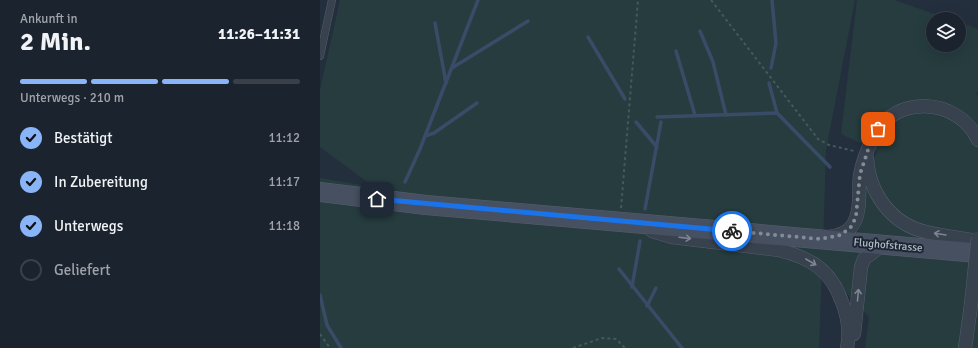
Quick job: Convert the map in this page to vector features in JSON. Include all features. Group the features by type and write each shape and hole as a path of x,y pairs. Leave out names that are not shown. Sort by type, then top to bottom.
{"main road":[{"name":"Flughofstrasse","path":"320,192 426,205 978,253"}],"street":[{"path":"820,239 841,235 852,226 856,216 860,174 873,137 883,122 898,112 921,105 936,106 953,112 966,123 978,140"},
{"path":"867,154 868,170 874,191 882,203 899,220 925,232 978,239 965,348"},
{"path":"620,221 672,237 779,250 804,258 817,265 835,284 845,308 848,323 847,348"},
{"path":"853,348 861,267 864,258 884,244"}],"lane":[{"path":"320,56 330,2"}],"path":[{"path":"620,221 638,0"},
{"path":"711,0 818,139 829,145 867,154"},
{"path":"320,334 330,348"},
{"path":"573,348 602,338 616,339 626,348"}],"green space":[{"path":"340,0 855,0 826,150 823,246 856,249 865,186 877,151 841,134 857,0 894,0 929,12 926,12 926,52 966,52 966,25 978,29 978,91 976,94 978,96 978,348 865,348 869,317 848,295 835,275 822,263 819,348 320,348 320,178 374,187 320,147 320,90"}],"waterway":[{"path":"405,182 420,149 478,0"},
{"path":"771,68 776,43 772,0"},
{"path":"452,68 528,21"},
{"path":"435,23 446,83"},
{"path":"700,31 713,62 726,115"},
{"path":"588,37 625,99"},
{"path":"676,51 695,115"},
{"path":"769,83 777,113 830,167"},
{"path":"425,136 434,133 477,103"},
{"path":"657,117 777,113"},
{"path":"636,122 657,147"},
{"path":"645,209 661,122"},
{"path":"632,287 640,241"},
{"path":"619,269 682,348"},
{"path":"647,306 656,288"},
{"path":"320,295 327,325 341,348"}],"way so far":[{"path":"732,231 820,239 841,235 852,226 856,216 860,174 870,144 878,129"}],"route":[{"path":"377,199 426,205 732,231"}]}
